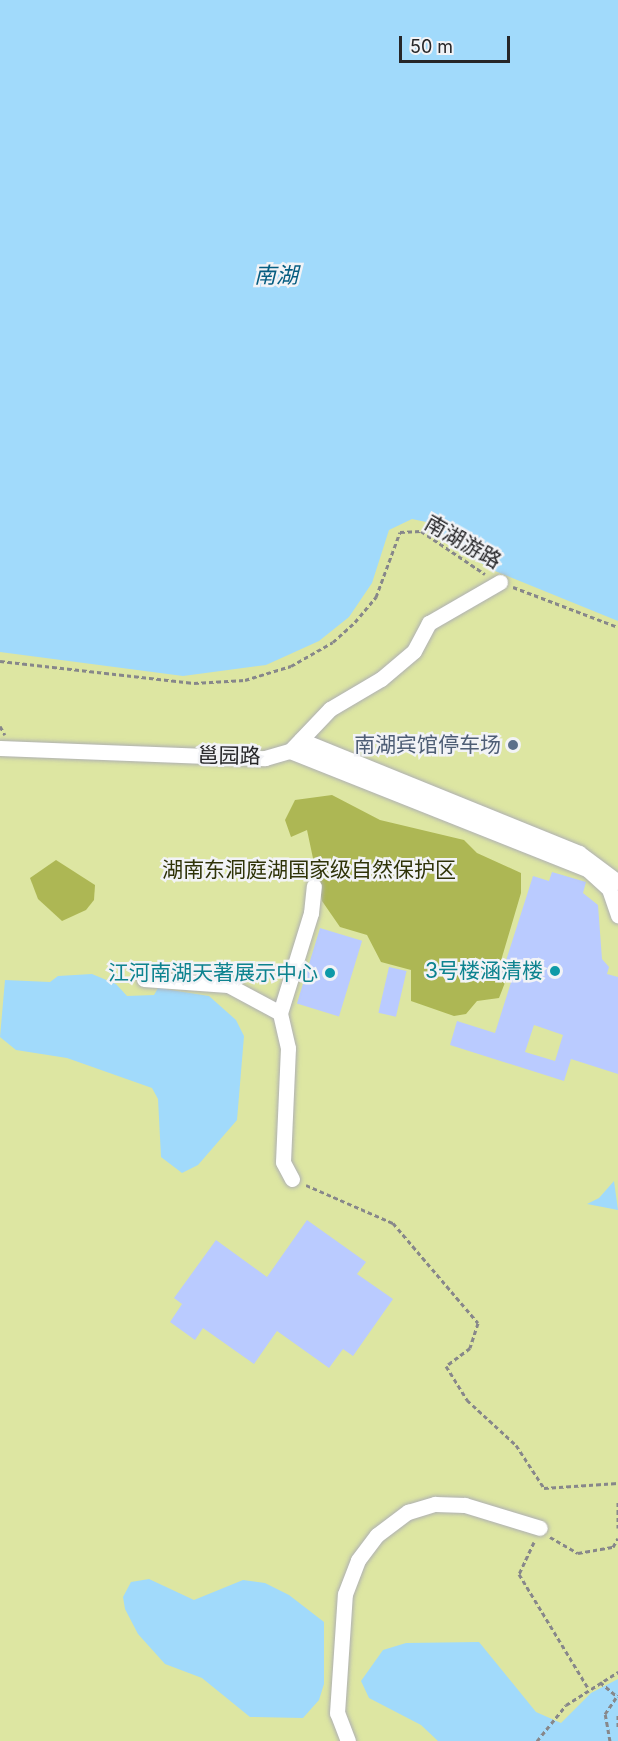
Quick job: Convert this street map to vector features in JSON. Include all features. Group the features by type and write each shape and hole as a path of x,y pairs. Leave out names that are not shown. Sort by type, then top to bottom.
{"street":[{"name":"邕园路","path":"0,748 265,758 296,745 330,709 381,679 414,651 429,623 501,582"},
{"path":"296,745 579,853 618,882"},
{"path":"296,745 587,869 609,889 618,915"},
{"path":"292,1179 283,1162 288,1048 280,1013 311,913 314,886"},
{"path":"144,979 228,985 280,1013"},
{"path":"348,1741 338,1713 345,1594 358,1560 377,1535 408,1512 435,1504 502,1513 540,1528"}],"path":[{"name":"南湖游路","path":"0,661 194,683 245,680 291,666 333,642 355,622 376,597 400,532 409,529 421,531 501,582 618,627"},
{"path":"292,1179 393,1224 478,1323 470,1348 446,1366 467,1400 516,1445 544,1488 618,1483"},
{"path":"618,1502 618,1528"},
{"path":"588,1688 519,1574 540,1528 578,1553 613,1547 618,1538"},
{"path":"537,1741 580,1692 618,1672"},
{"path":"600,1682 618,1696 605,1714 610,1741"},
{"path":"618,1715 618,1728"}],"green space":[{"name":"湖南东洞庭湖国家级自然保护区","path":"0,0 618,0 618,1741 0,1741"},
{"path":"332,795 380,820 464,840 477,853 521,873 521,893 497,974 506,980 499,998 477,1001 466,1014 454,1016 411,1001 411,970 381,962 367,935 340,927 322,901 307,830 291,837 285,820 295,800"},
{"path":"56,860 95,885 94,900 86,910 62,921 38,899 30,878"}],"water":[{"name":"南湖","path":"0,0 618,0 618,621 495,571 462,552 431,523 412,519 389,530 372,583 349,617 319,641 266,665 183,676 0,652"},
{"path":"92,974 116,984 127,996 154,995 158,988 209,996 236,1020 244,1036 237,1120 198,1165 182,1173 161,1157 158,1099 152,1088 67,1058 16,1050 0,1037 5,980 50,982 58,976"},
{"path":"614,1181 618,1210 587,1204 599,1198"},
{"path":"149,1579 194,1600 243,1580 265,1583 289,1595 324,1622 324,1684 319,1700 303,1718 250,1717 202,1678 165,1664 138,1634 125,1609 123,1597 131,1582"},
{"path":"479,1642 536,1712 561,1723 591,1693 618,1679 618,1741 438,1741 421,1725 369,1698 361,1681 383,1650 406,1643"}],"building":[{"name":"3号楼涵清楼","path":"552,872 586,882 583,893 598,905 602,959 609,967 607,974 618,977 618,1074 571,1059 564,1081 450,1045 457,1021 495,1033 513,976 502,973 533,876 549,881","holes":["534,1025 563,1035 555,1061 525,1052"]},
{"name":"江河南湖天著展示中心","path":"320,928 362,941 339,1016 297,1004"},
{"path":"389,967 407,971 396,1017 378,1013"},
{"path":"307,1220 366,1262 357,1274 393,1299 353,1356 343,1349 329,1368 277,1331 254,1364 203,1328 195,1340 170,1322 182,1304 174,1298 216,1240 267,1277"}],"place":[{"name":"南湖宾馆停车场","path":"513,745"},
{"name":"3号楼涵清楼","path":"555,971"},
{"name":"江河南湖天著展示中心","path":"330,973"}]}
